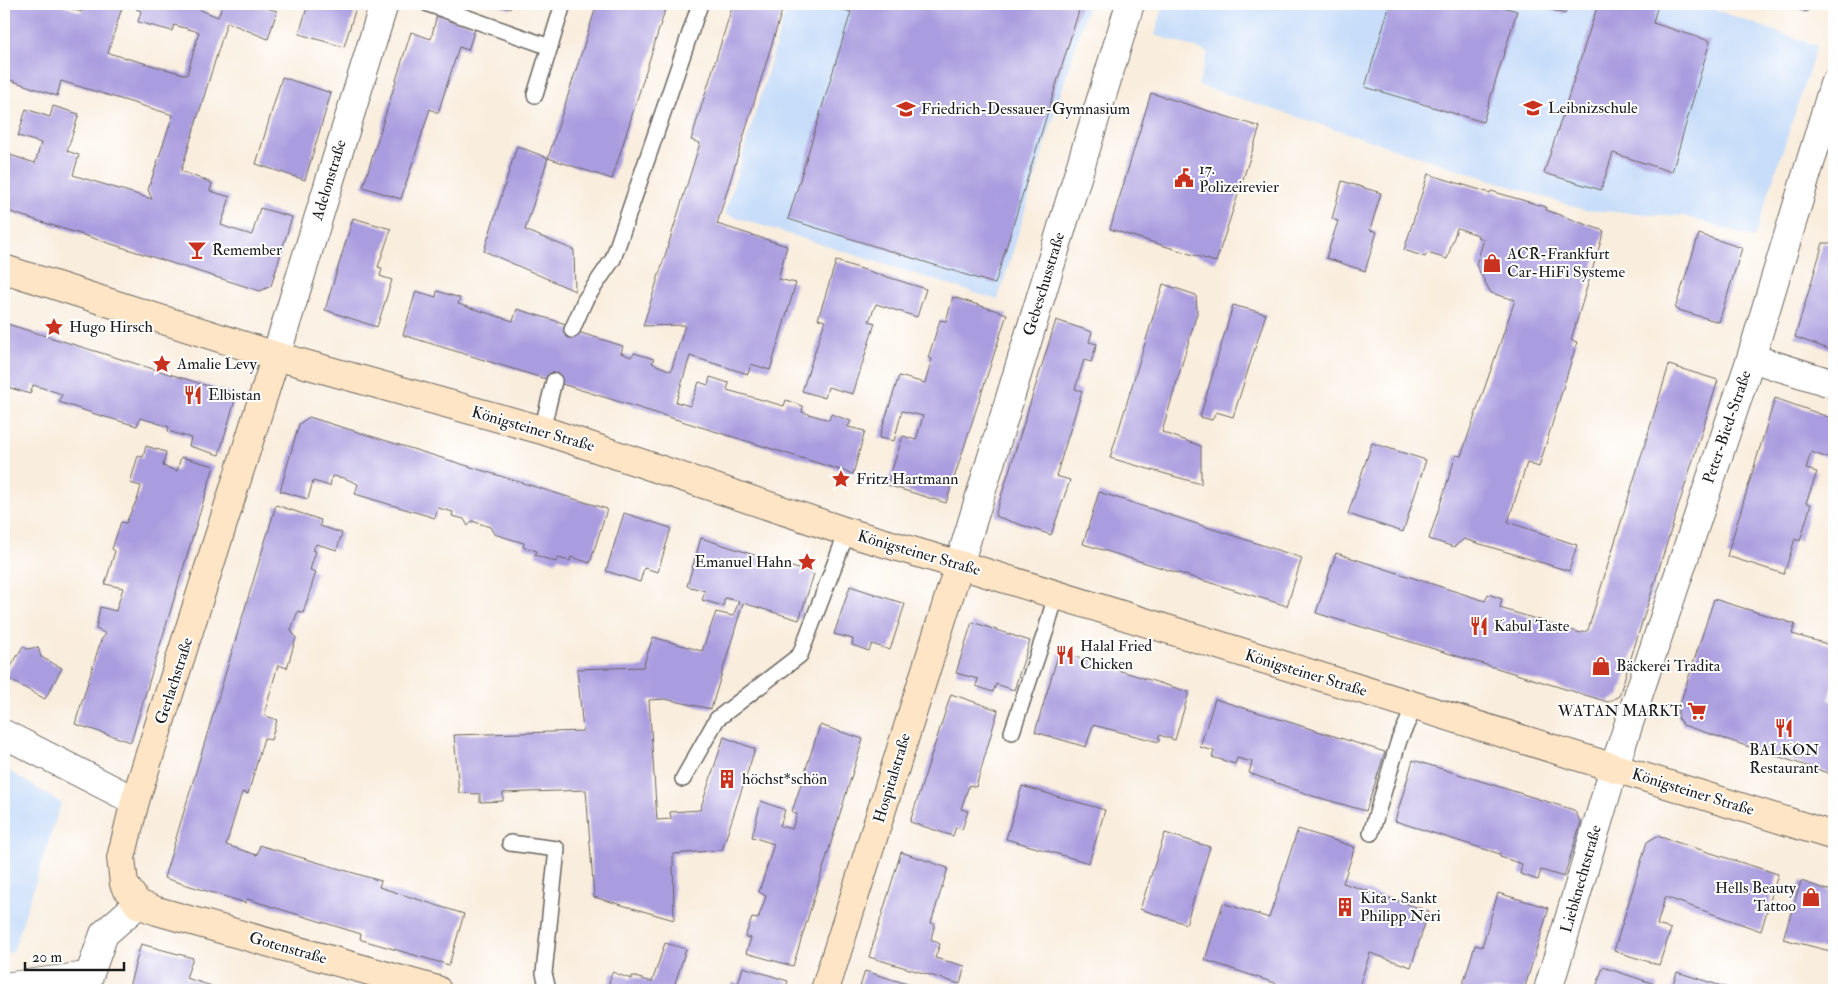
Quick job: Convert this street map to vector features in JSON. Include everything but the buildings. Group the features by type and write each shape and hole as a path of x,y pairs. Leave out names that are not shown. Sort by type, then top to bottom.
{"main road":[{"name":"Königsteiner Straße","path":"4,269 276,356 542,430 847,532 1834,836"},
{"name":"Gerlachstraße","path":"138,904 124,884 121,858 135,801 276,356"},
{"name":"Hospitalstraße","path":"825,990 959,565"},
{"name":"Gotenstraße","path":"138,904 437,990"}],"street":[{"name":"Adelonstraße","path":"276,356 384,4"},
{"name":"Gebeschusstraße","path":"959,565 1130,4"},
{"name":"Peter-Bied-Straße","path":"1614,768 1751,358 1834,84"},
{"path":"1751,358 1834,384"},
{"path":"4,734 135,801"},
{"name":"Liebknechtstraße","path":"1548,990 1614,768"},
{"path":"4,987 85,983 104,934 138,904"}],"lane":[{"path":"428,4 550,47"},
{"path":"535,95 563,4"},
{"path":"572,330 584,300 613,259 700,4"},
{"path":"542,430 554,381"},
{"path":"683,779 717,719 800,655 847,532"},
{"path":"1012,732 1056,595"},
{"path":"1371,833 1399,740 1415,706"},
{"path":"510,843 557,849 544,973 548,990"}],"shaded area":[{"name":"Friedrich-Dessauer-Gymnasium","path":"788,4 1088,4 998,300 725,214"},
{"name":"Leibnizschule","path":"1164,4 1699,4 1817,46 1754,238 1684,216 1584,210 1198,85 1208,52 1155,35"},
{"path":"4,768 61,803 13,952 4,954"}],"place":[{"name":"Leibnizschule","path":"1533,108"},
{"name":"Friedrich-Dessauer-Gymnasium","path":"906,109"},
{"name":"17. Polizeirevier","path":"1184,178"},
{"name":"Remember","path":"197,250"},
{"name":"ACR-Frankfurt Car-HiFi Systeme","path":"1492,263"},
{"name":"Hugo Hirsch","path":"54,327"},
{"name":"Amalie Levy","path":"162,364"},
{"name":"Elbistan","path":"193,395"},
{"name":"Fritz Hartmann","path":"841,479"},
{"name":"Emanuel Hahn","path":"807,562"},
{"name":"Kabul Taste","path":"1479,626"},
{"name":"Halal Fried Chicken","path":"1065,655"},
{"name":"Bäckerei Tradita","path":"1601,666"},
{"name":"WATAN MARKT","path":"1697,711"},
{"name":"BALKON Restaurant","path":"1784,728"},
{"name":"höchst*schön","path":"727,779"},
{"name":"Hells Beauty Tattoo","path":"1811,897"},
{"name":"Kita - Sankt Philipp Neri","path":"1345,907"}]}
